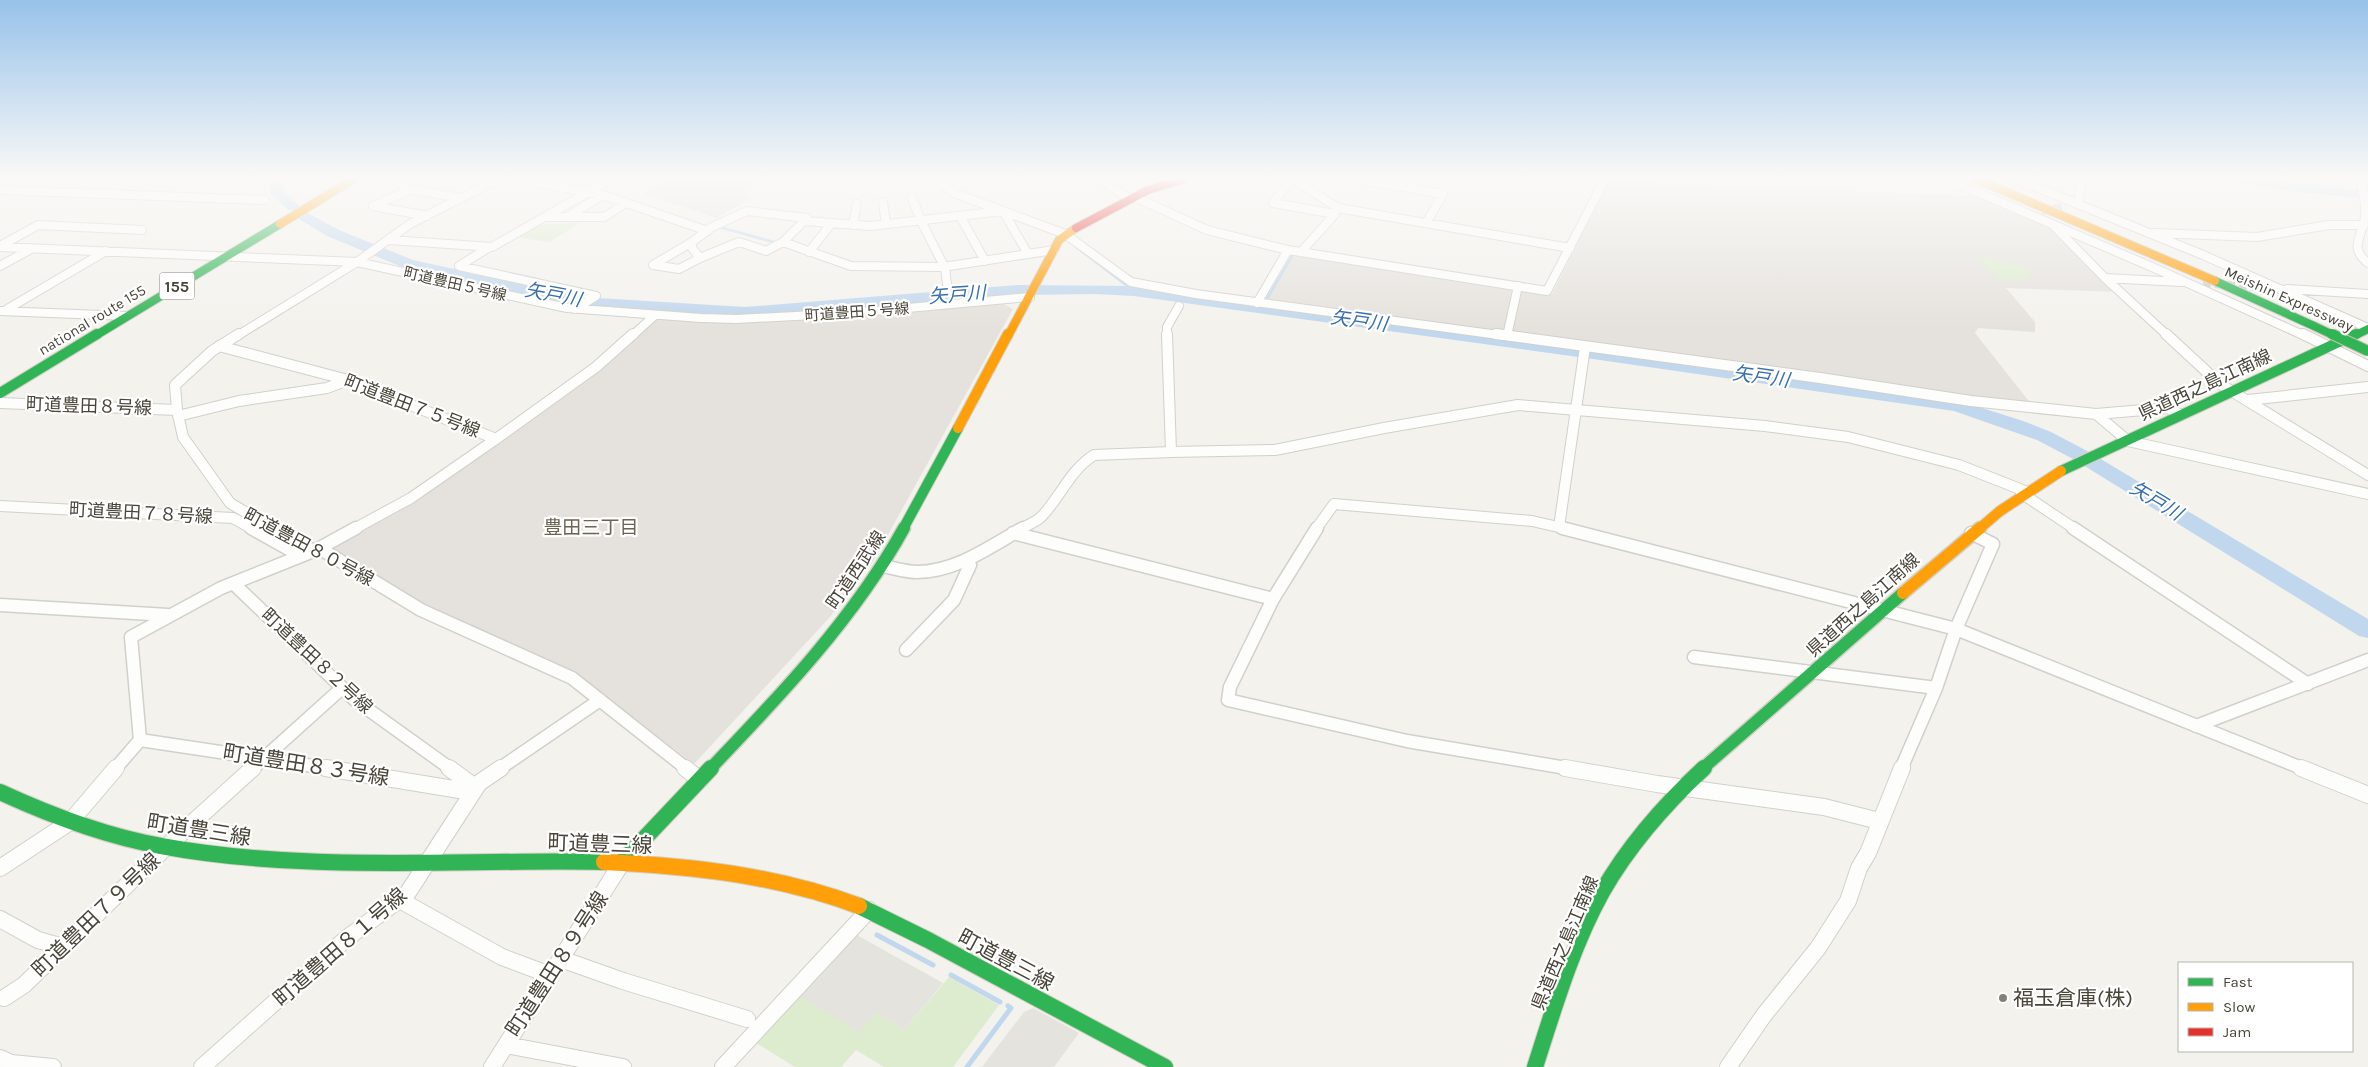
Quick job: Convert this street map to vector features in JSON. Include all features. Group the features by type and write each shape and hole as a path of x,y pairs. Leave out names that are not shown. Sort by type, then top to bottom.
{"main road":[{"name":"national route 155","path":"0,393 272,229"},
{"path":"1065,234 1075,229"},
{"name":"Meishin Expressway","path":"2094,229 2368,351"},
{"name":"Meishin Expressway","path":"2110,229 2368,342"},
{"name":"町道西武線","path":"623,861 804,668 844,620 884,566 1033,292 1053,251 1065,234"},
{"name":"県道西之島江南線","path":"1535,1067 1562,986 1587,926 1614,872 1639,836 1682,788 1884,609 1971,532 2023,492 2069,467 2368,329"},
{"name":"町道豊三線","path":"0,792 70,822 167,846 233,856 290,860 623,861 678,866 782,880 869,910 900,924 1164,1067"}],"street":[{"path":"0,246 33,229"},
{"path":"111,229 142,230"},
{"name":"町道豊田８０号線","path":"404,229 360,260 219,346 205,356 175,385 178,413 186,443 230,503 239,509 308,549 324,551 421,610 564,674 600,700 700,780"},
{"path":"523,229 459,266 596,296 575,310"},
{"path":"700,229 706,231"},
{"path":"709,229 691,243 653,265 679,269 739,242 766,251 783,242 797,229"},
{"path":"809,252 827,229"},
{"path":"925,229 944,268 948,292"},
{"path":"967,229 985,260"},
{"path":"1013,229 1028,254"},
{"path":"1051,229 1065,234 1131,282 1257,304 1507,336 1584,351 1820,378 1971,401 2096,414 2168,408 2181,415"},
{"path":"1204,229 1288,250 1547,291 1580,229"},
{"path":"1301,252 1322,229"},
{"path":"1455,229 1570,248"},
{"path":"2057,229 2105,278 2220,384 2368,475"},
{"path":"2063,229 2187,282 2368,366"},
{"path":"2138,229 2280,288 2368,329"},
{"path":"2148,233 2257,237 2294,229"},
{"path":"2363,229 2357,250 2363,260 2368,263"},
{"path":"388,242 488,248"},
{"path":"783,242 851,266 944,268 985,260 1053,251"},
{"path":"691,243 698,259"},
{"name":"町道豊田５号線","path":"0,246 225,257 360,260 420,277 575,310 729,319 795,317 1033,292"},
{"path":"0,266 33,248"},
{"path":"1257,304 1288,250"},
{"path":"1,312 106,251"},
{"path":"2105,278 2203,283"},
{"path":"1507,336 1518,286"},
{"path":"2255,287 2368,294"},
{"path":"1171,452 1166,327 1179,306"},
{"path":"1,312 124,318"},
{"path":"496,439 596,367 655,315"},
{"name":"町道豊田７５号線","path":"219,346 348,380 496,439"},
{"path":"1559,527 1584,351"},
{"name":"町道豊田８号線","path":"0,403 178,413 239,401 327,388 348,380"},
{"path":"2248,400 2368,387"},
{"path":"884,566 916,572 930,571 965,561 1040,518 1071,477 1086,460 1094,455 1275,450 1503,406 1518,405 1577,409 1765,426 1848,437 1959,465 2023,492 2308,684"},
{"path":"2096,414 2128,441 2368,494"},
{"name":"町道豊田７５号線","path":"140,740 131,637 168,616 234,584 316,550 411,498 496,439"},
{"path":"0,499 229,512 239,509"},
{"path":"1879,821 1824,806 1682,788 1407,741 1228,700 1230,687 1273,599 1308,540 1334,504 1532,521 1884,609 1956,629 2368,795"},
{"name":"町道豊田７８号線","path":"0,506 233,518 301,556"},
{"path":"1728,1067 1764,1015 1818,948 1848,902 1859,868 1868,853 1879,821 1936,688 1956,629 1993,544 1971,532"},
{"path":"1013,533 1273,599"},
{"path":"906,650 954,600 970,565 965,561"},
{"name":"町道豊田８２号線","path":"234,584 354,700 474,790"},
{"path":"0,605 168,616"},
{"path":"1694,657 1816,671 1936,688"},
{"path":"2196,726 2368,660"},
{"name":"町道豊田７９号線","path":"1,1001 24,985 167,846 342,688"},
{"name":"町道豊田８１号線","path":"202,1067 347,938 406,894 430,861 474,790 600,700"},
{"path":"0,868 70,822 140,740"},
{"name":"町道豊田８３号線","path":"140,740 474,790"},
{"name":"町道豊田８９号線","path":"492,1067 623,861"},
{"path":"398,899 502,957 550,975"},
{"path":"723,1067 869,910"},
{"path":"0,919 38,940 63,947"},
{"path":"561,959 623,981 747,1019"},
{"path":"506,1045 623,1067"},
{"path":"0,1058 11,1063 54,1067"}],"shaded area":[{"path":"1585,229 2054,229 2122,292 2006,288 2035,322 2035,332 1978,328 1975,333 2032,405 1511,334 1521,290 1552,294"},
{"path":"1303,255 1513,289 1504,333 1264,302 1290,257"},
{"path":"1002,303 1013,309 874,560 830,617 694,764 580,676 428,607 328,548 411,502 654,320 661,318 723,323"},
{"path":"855,934 943,983 904,1030 876,1013 859,1032 797,995"},
{"path":"1033,1008 1079,1033 1054,1067 982,1067 1024,1012"}],"green space":[{"path":"526,229 571,229 549,242 513,237"},
{"path":"1976,255 2023,266 2032,275 2023,280 1997,279"},
{"path":"949,977 999,1005 953,1067 884,1067 856,1050 841,1067 795,1067 753,1041 797,995 876,1013 904,1030"}],"waterway":[{"name":"矢戸川","path":"326,229 408,264 581,302 745,312 1017,290 1095,289 1134,291 1600,354 1957,406 2044,436 2082,456 2368,630"},
{"path":"726,229 777,243"},
{"path":"1076,247 1134,291"},
{"path":"1261,309 1294,253 1296,253"},
{"path":"877,935 933,965"},
{"path":"951,975 1000,1002"},
{"path":"967,1067 1011,1008 1008,1006"}],"tunnel":[{"path":"2203,283 2255,287"}],"traffic: fast":[{"path":"0,393 272,229"},
{"path":"2215,281 2314,326"},
{"path":"2314,326 2368,351"},
{"path":"2061,471 2368,329"},
{"path":"623,861 759,718 854,606 883,566 958,428"},
{"path":"1535,1067 1569,966 1590,917 1615,871 1633,845 1652,821 1695,776 1903,593"},
{"path":"0,792 73,823 99,831 160,846 223,856 350,862 604,862"},
{"path":"859,906 928,940 1165,1067"}],"traffic: slow":[{"path":"958,428 1059,240 1075,229"},
{"path":"2093,229 2215,281"},
{"path":"1903,593 2000,511 2061,471"},
{"path":"604,862 669,865 734,872 798,885 829,894 859,906"}],"place":[{"name":"福玉倉庫(株)","path":"2003,998"}],"district":[{"name":"豊田三丁目","path":"591,528"}]}
